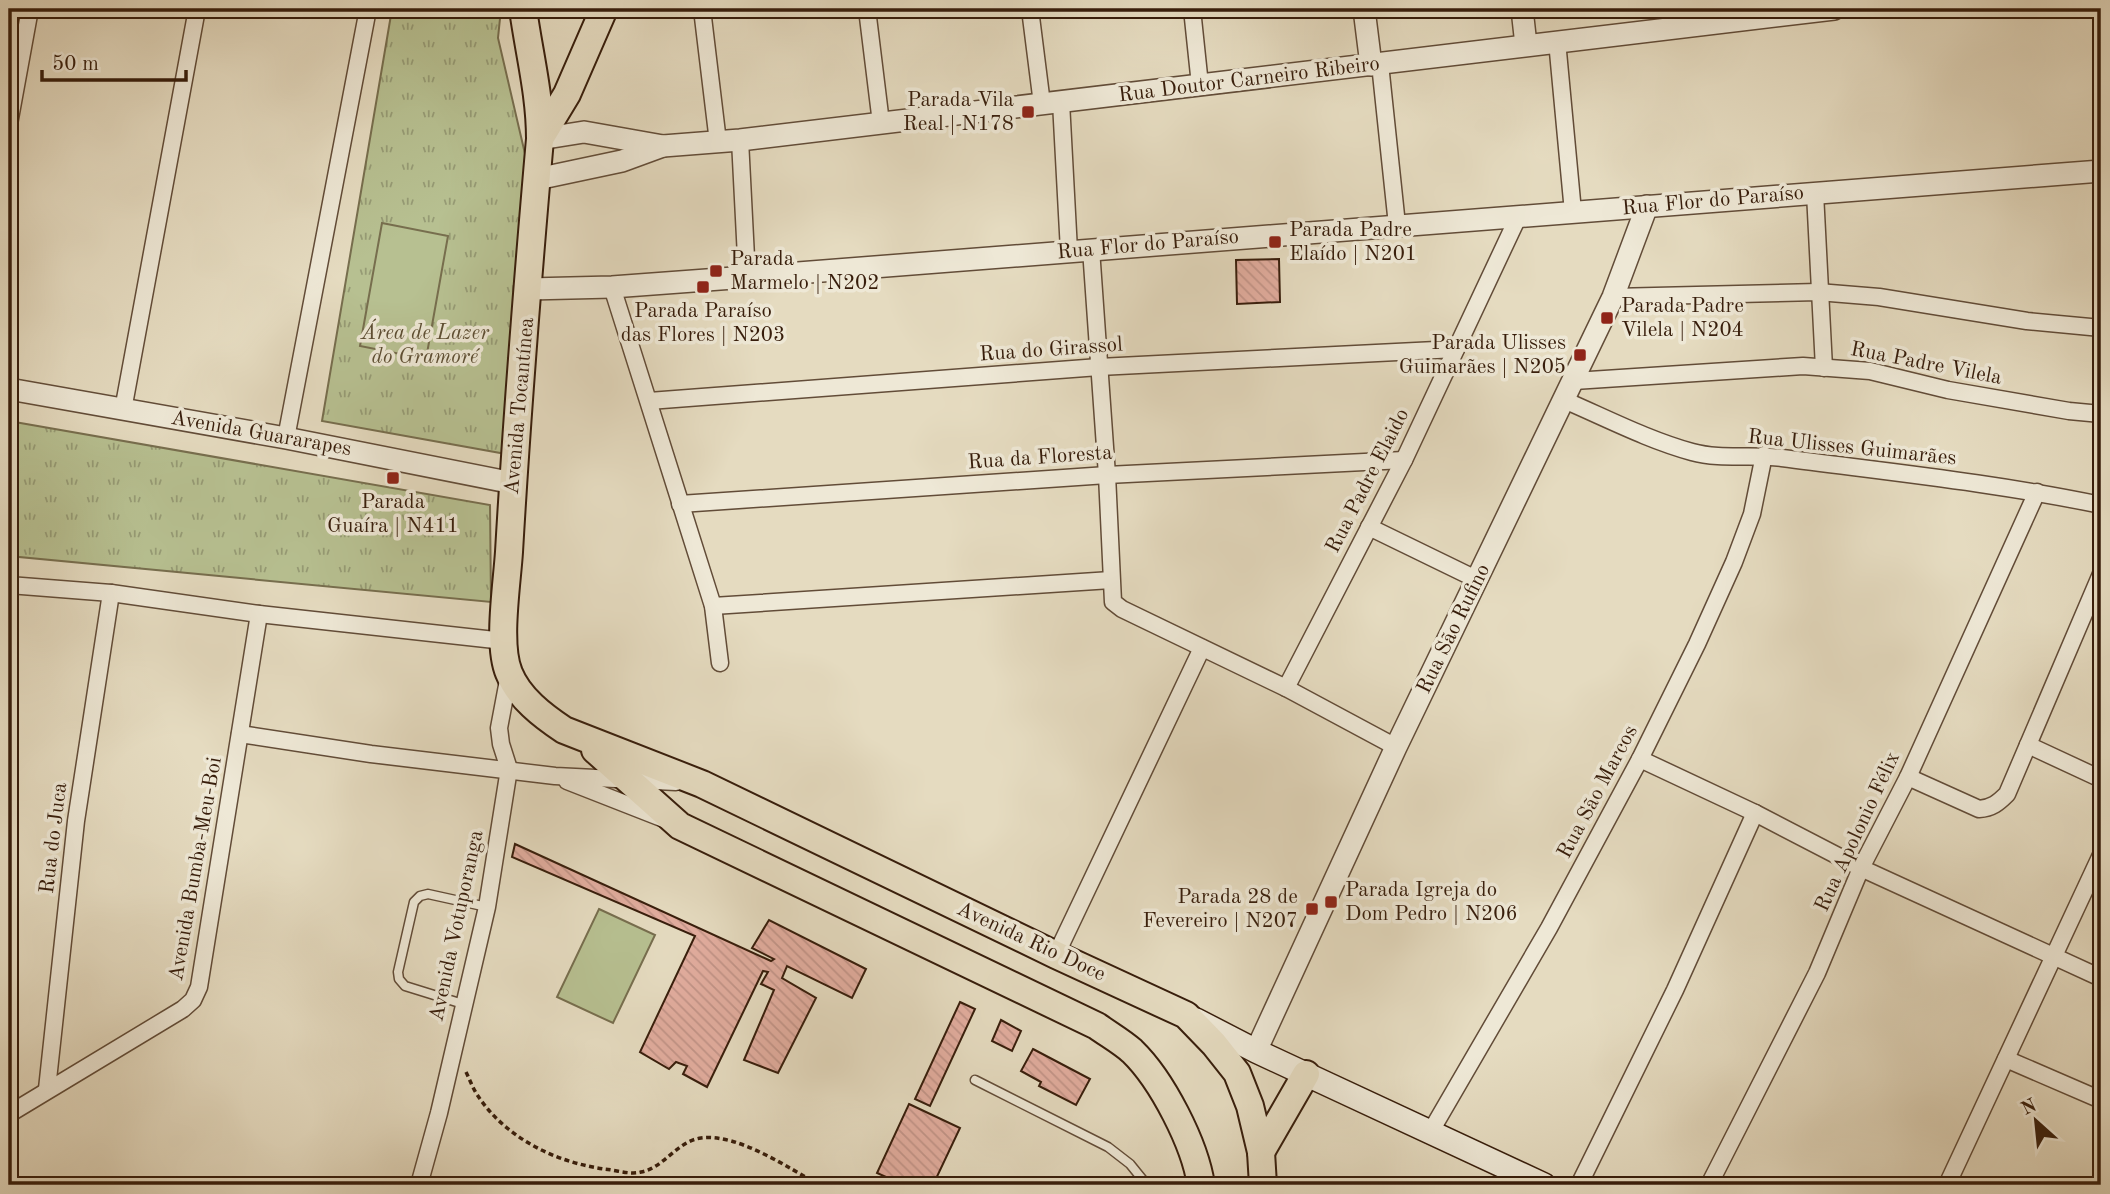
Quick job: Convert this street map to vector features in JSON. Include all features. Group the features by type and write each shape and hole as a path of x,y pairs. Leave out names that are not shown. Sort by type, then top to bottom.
{"main road":[{"name":"Avenida Tocantínea","path":"509,673 504,642 513,483 540,139 540,112 534,65 523,9"},
{"name":"Avenida Tocantínea","path":"540,139 566,94 604,9"},
{"name":"Avenida Rio Doce","path":"509,673 526,698 544,717 564,730 702,784 1186,1015 1237,1073 1250,1106 1261,1152 1263,1185"},
{"name":"Avenida Rio Doce","path":"580,737 680,826 1097,1026 1132,1051 1161,1088 1185,1134 1201,1185"},
{"path":"1186,1015 1256,1051 1544,1185"},
{"path":"1261,1152 1306,1074"}],"street":[{"path":"9,124 30,9"},
{"path":"123,410 197,9"},
{"path":"286,438 368,9"},
{"path":"702,9 718,142"},
{"path":"867,9 881,123"},
{"path":"1030,9 1051,103 1069,251"},
{"path":"1192,9 1200,85"},
{"path":"1363,9 1375,64 1397,225"},
{"path":"1522,9 1526,45"},
{"name":"Rua Doutor Carneiro Ribeiro","path":"540,139 591,132 663,146 740,140 1526,45 1688,18 1834,9"},
{"path":"1557,41 1573,212"},
{"path":"740,140 747,277"},
{"name":"Rua Doutor Carneiro Ribeiro","path":"537,179 622,161 663,146"},
{"name":"Rua Flor do Paraíso","path":"529,289 612,287 747,277 2101,171"},
{"path":"1815,193 1824,368"},
{"name":"Rua São Rufino","path":"1256,1051 1396,747 1613,297 1647,206"},
{"name":"Rua Padre Elaido","path":"1286,688 1404,460 1519,215"},
{"path":"1091,249 1113,602 1122,610 1286,688 1396,747"},
{"path":"612,287 713,606 720,663"},
{"path":"1613,297 1821,292 1879,297 2026,321 2101,328"},
{"name":"Rua do Girassol","path":"649,401 1099,367 1456,349"},
{"name":"Rua Padre Vilela","path":"1574,380 1802,366 1870,371 1948,390 2101,414"},
{"name":"Avenida Guararapes","path":"9,389 286,438 513,483"},
{"name":"Rua Ulisses Guimarães","path":"1564,400 1663,442 1717,457 1764,455 2037,492 2101,505"},
{"name":"Rua São Marcos","path":"1431,1131 1549,928 1640,759 1697,644 1734,562 1752,514 1764,455"},
{"name":"Rua da Floresta","path":"680,503 1107,475 1404,460"},
{"name":"Rua Apolonio Félix","path":"1709,1185 1816,973 1861,868 1908,776 2037,492"},
{"path":"1369,527 1478,579"},
{"path":"1908,776 1979,809 1990,808 2007,794 2101,574"},
{"path":"9,584 111,593 259,614 504,642"},
{"path":"713,606 1111,589"},
{"name":"Rua do Juca","path":"47,1089 76,821 111,593"},
{"name":"Avenida Bumba-Meu-Boi","path":"9,1114 183,1009 193,1000 199,987 259,614"},
{"path":"1056,955 1202,648"},
{"name":"Avenida Votuporanga","path":"419,1185 439,1113 487,906 509,769 499,728 509,673"},
{"name":"Avenida Rio Doce","path":"240,734 372,754 555,776 702,784"},
{"path":"2028,745 2101,779"},
{"path":"1640,759 1755,813 1861,868 2101,978"},
{"name":"Avenida Rio Doce","path":"555,776 680,826"},
{"path":"1579,1185 1675,990 1755,813"},
{"path":"1947,1185 2101,855"},
{"path":"2006,1059 2101,1100"}],"lane":[{"path":"463,1004 405,986 398,979 414,902 420,896 428,894 487,906"},
{"path":"975,1080 1108,1147 1130,1164 1147,1185"}],"path":[{"path":"453,1045 478,1096 517,1137 542,1151 583,1166 640,1173 653,1169 692,1141 712,1138 741,1145 820,1185"}],"green space":[{"name":"Área de Lazer do Gramoré","path":"392,9 501,9 498,38 526,158 506,454 322,421"},
{"path":"382,223 448,236 426,359 360,346"},
{"path":"9,421 490,505 491,602 9,556"},
{"path":"599,909 655,935 613,1023 557,997"}],"building":[{"path":"1279,259 1280,302 1237,304 1236,260"},
{"path":"515,844 771,961 774,959 752,948 769,920 866,969 852,998 787,966 782,978 816,998 778,1073 744,1060 774,990 761,984 768,972 763,971 707,1087 683,1074 687,1066 676,1062 669,1069 640,1052 695,936 512,857"},
{"path":"960,1002 975,1009 930,1106 915,1099"},
{"path":"1001,1020 1021,1031 1012,1051 992,1041"},
{"path":"1033,1049 1090,1079 1076,1105 1039,1086 1041,1082 1021,1071"},
{"path":"909,1104 960,1128 933,1185 904,1185 877,1173"}],"place":[{"name":"Parada Vila Real | N178","path":"1028,112"},
{"name":"Parada Padre Elaído | N201","path":"1275,242"},
{"name":"Parada Marmelo | N202","path":"716,271"},
{"name":"Parada Paraíso das Flores | N203","path":"703,287"},
{"name":"Parada Padre Vilela | N204","path":"1607,318"},
{"name":"Parada Ulisses Guimarães | N205","path":"1580,355"},
{"name":"Parada Guaíra | N411","path":"393,478"},
{"name":"Parada Igreja do Dom Pedro | N206","path":"1331,902"},
{"name":"Parada 28 de Fevereiro | N207","path":"1312,909"}]}
